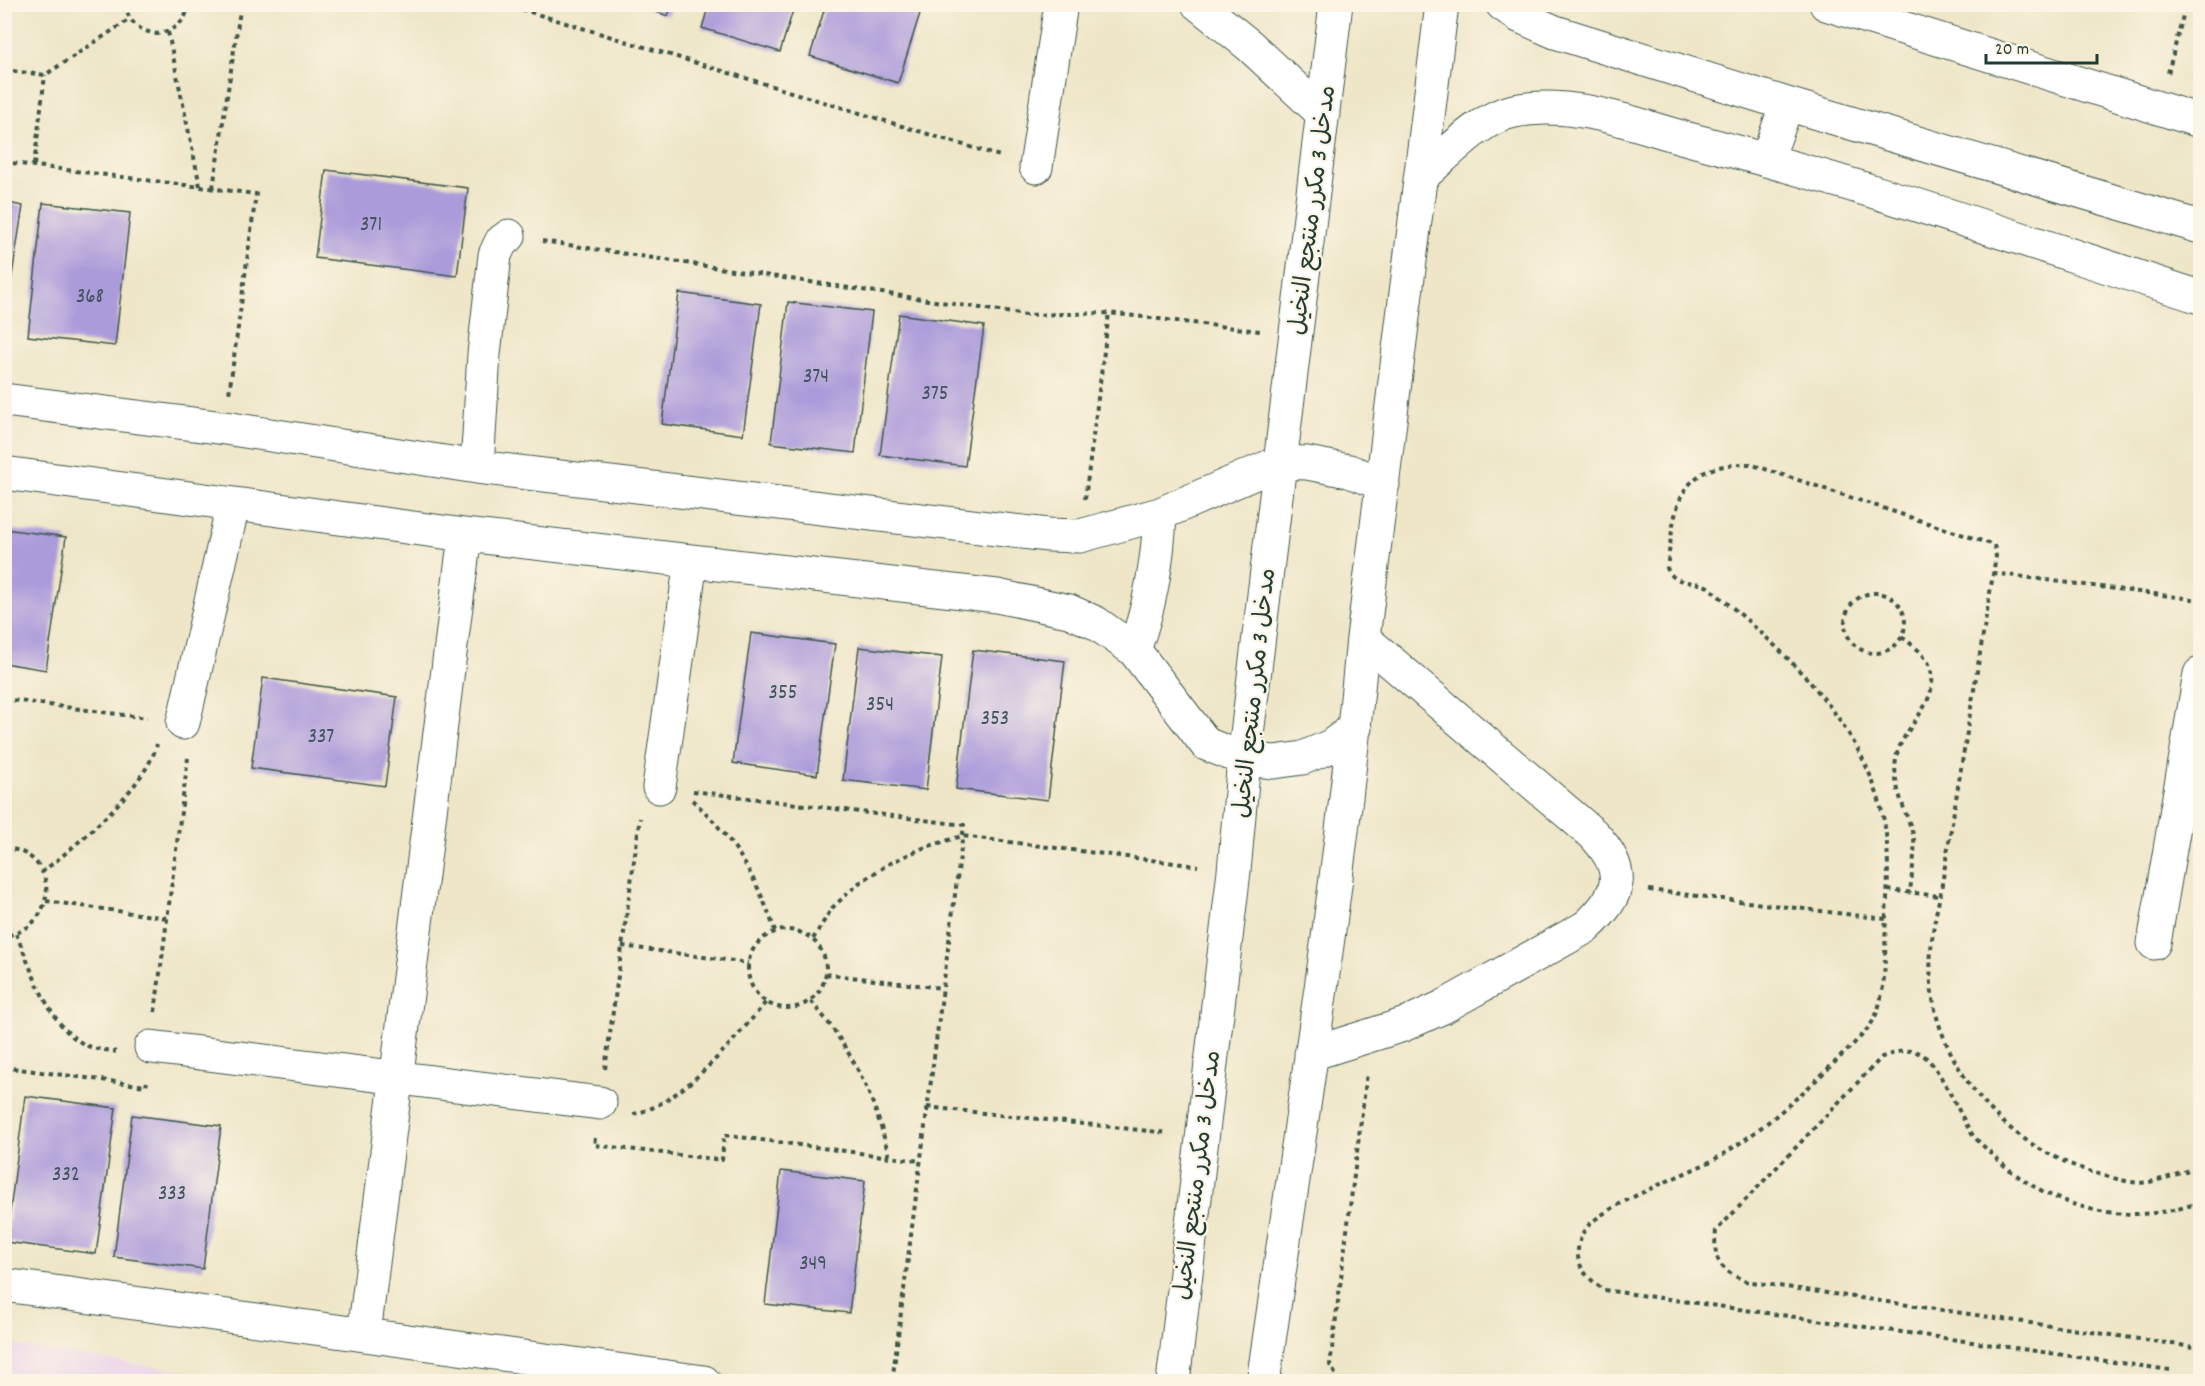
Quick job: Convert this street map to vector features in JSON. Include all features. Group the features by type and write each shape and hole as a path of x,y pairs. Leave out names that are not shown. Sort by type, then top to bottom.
{"street":[{"path":"1036,167 1061,4"},
{"path":"1198,4 1250,45 1323,114"},
{"name":"مدخل 3 مكرر منتجع النخيل","path":"1173,1382 1234,871 1244,759 1336,4"},
{"path":"1263,1382 1311,1054 1355,728 1363,638 1442,4"},
{"path":"1502,4 1519,16 1555,32 2200,227"},
{"path":"1826,4 2200,121"},
{"path":"1767,159 1787,104"},
{"path":"1422,176 1482,126 1511,112 1545,107 1578,110 1767,159 2200,297"},
{"path":"477,467 484,354 495,255 501,242 509,236"},
{"path":"4,400 225,428 477,467 1024,532 1080,536 1160,513 1280,462 1306,463 1349,471 1383,484"},
{"path":"4,473 465,535 997,596 1069,611 1096,623 1134,650 1206,744 1244,759 1274,762 1303,758 1331,746 1355,728"},
{"path":"173,722 232,505"},
{"path":"1134,650 1155,582 1160,513"},
{"path":"364,1334 465,535"},
{"path":"669,788 691,561"},
{"path":"1311,1054 1372,1036 1443,1006 1586,927 1604,910 1616,886 1616,868 1610,852 1593,834 1363,638"},
{"path":"2154,943 2200,674"},
{"path":"150,1052 395,1078 598,1111"},
{"path":"4,1285 704,1382"}],"path":[{"path":"125,4 130,19 147,32 158,34 168,32 178,26 185,18 189,4"},
{"path":"213,188 241,4"},
{"path":"504,4 1036,167"},
{"path":"524,11 526,4"},
{"path":"2159,109 2186,4"},
{"path":"4,70 45,75 130,19"},
{"path":"168,32 201,186"},
{"path":"34,165 45,75"},
{"path":"4,162 256,194 225,428"},
{"path":"509,236 1026,315 1109,313 1297,336"},
{"path":"1080,536 1109,313"},
{"path":"2170,1370 1604,1290 1584,1276 1577,1253 1583,1230 1632,1197 1715,1159 1789,1107 1872,1023 1881,999 1888,890 1886,833 1871,777 1845,726 1808,681 1741,615 1708,588 1670,577 1667,568 1674,512 1685,490 1702,473 1725,464 1750,464 1988,541 1994,545 1996,556 1940,897 1930,938 1931,984 1938,1018 1960,1072 1988,1109 2022,1140 2063,1163 2107,1176 2147,1183 2200,1165"},
{"path":"1993,573 2200,600"},
{"path":"1869,593 1891,598 1904,616 1905,626 1902,637 1885,652 1863,651 1847,636 1845,614 1858,597 1869,593"},
{"path":"1902,637 1918,649 1930,666 1931,686 1926,704 1904,738 1896,757 1899,797 1914,836 1910,893"},
{"path":"4,699 193,724 146,1086 4,1067"},
{"path":"42,872 75,847 131,787 173,722"},
{"path":"892,1382 964,825 644,785 594,1145 722,1160 724,1135 920,1161"},
{"path":"669,788 706,812 735,848 764,898 776,932"},
{"path":"813,939 832,908 859,883 890,863 923,848 962,836 1234,871"},
{"path":"4,848 22,852 34,860 47,886 46,901 41,915 30,927 16,934 4,936"},
{"path":"1616,886 1886,919"},
{"path":"1888,890 1940,897"},
{"path":"46,901 168,918"},
{"path":"789,930 802,932 813,939 821,949 826,974 821,989 811,1000 796,1007 780,1008 766,1002 752,985 748,963 753,950 763,938 776,932 789,930"},
{"path":"16,934 50,1007 66,1032 92,1048 150,1052"},
{"path":"622,946 748,963"},
{"path":"826,974 942,988"},
{"path":"811,1000 834,1027 853,1058 873,1100 889,1157"},
{"path":"598,1111 639,1113 676,1094 740,1034 766,1002"},
{"path":"1340,1382 1330,1365 1372,1036"},
{"path":"2200,1202 2173,1212 2117,1215 2063,1202 2014,1175 1974,1137 1936,1068 1921,1054 1901,1050 1882,1057 1716,1231 1714,1253 1725,1272 1745,1281 2200,1348"},
{"path":"927,1107 1202,1136"}],"shaded area":[{"path":"5,1344 246,1381 5,1381"}],"building":[{"path":"635,4 672,4 668,16"},
{"path":"709,4 795,4 780,52 702,28"},
{"path":"826,4 923,4 898,83 810,56"},
{"path":"326,170 468,188 457,276 315,258"},
{"path":"4,202 23,206 6,313 4,313"},
{"path":"43,203 130,213 115,346 28,336"},
{"path":"679,293 761,304 743,435 662,424"},
{"path":"788,302 872,312 855,453 771,443"},
{"path":"899,314 984,326 965,466 880,455"},
{"path":"4,529 66,537 46,670 4,663"},
{"path":"751,633 835,644 817,775 733,763"},
{"path":"859,647 942,657 926,790 843,780"},
{"path":"973,650 1065,661 1048,800 956,789"},
{"path":"263,678 397,697 385,786 251,768"},
{"path":"25,1096 116,1108 96,1254 6,1242"},
{"path":"132,1115 221,1126 203,1269 114,1257"},
{"path":"781,1171 865,1181 849,1313 765,1304"}]}
